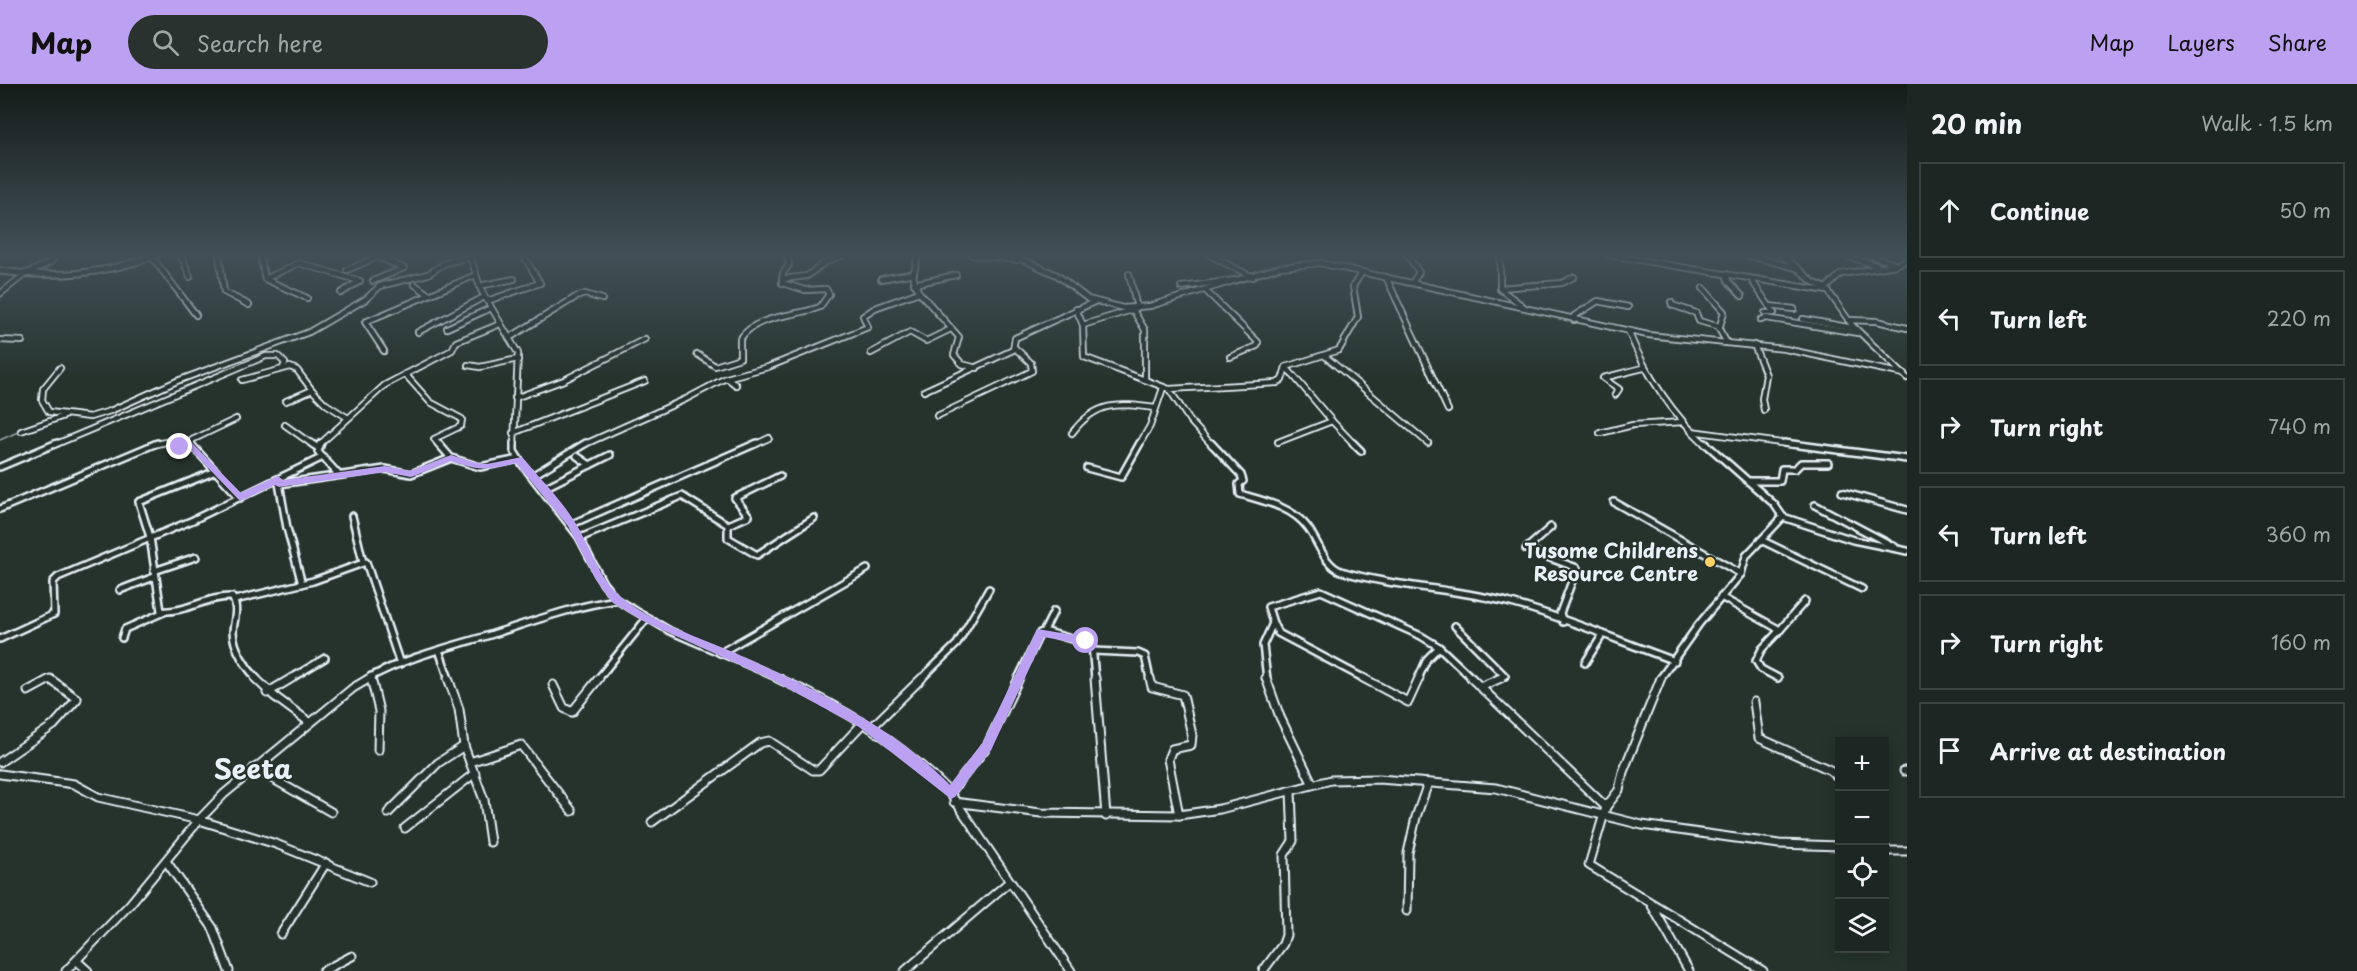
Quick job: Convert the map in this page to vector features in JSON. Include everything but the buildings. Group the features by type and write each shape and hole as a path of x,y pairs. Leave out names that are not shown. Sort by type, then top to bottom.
{"street":[{"path":"180,296 196,315"},
{"path":"232,296 249,306"},
{"path":"60,368 45,383 41,399 49,412 90,417 127,405 177,381 309,332 369,296"},
{"path":"384,351 365,322 423,296"},
{"path":"418,332 494,296"},
{"path":"509,338 578,296"},
{"path":"593,296 602,299"},
{"path":"697,354 715,366 740,358 739,343 742,335 772,319 820,308 827,296"},
{"path":"532,476 569,451 682,401 726,378 768,367 868,327 863,316 875,308 905,296"},
{"path":"924,296 959,337 954,353 968,372"},
{"path":"1082,296 1095,302 1135,309"},
{"path":"1133,296 1135,309 1145,330 1143,350 1145,380"},
{"path":"1083,325 1181,296"},
{"path":"1209,296 1221,304 1224,310 1258,342 1257,346 1230,357"},
{"path":"1076,309 1083,325 1084,357 1166,389 1271,384 1282,380 1286,367 1339,350 1355,323 1359,309 1356,296"},
{"path":"1395,296 1448,410"},
{"path":"1473,296 1628,331 1815,354 1905,376"},
{"path":"1508,296 1530,310"},
{"path":"1710,296 1724,312 1719,331 1727,343"},
{"path":"1762,296 1774,313 1765,313"},
{"path":"1831,296 1854,328 1905,376"},
{"path":"485,299 516,349 518,359 514,451 572,524 600,577 617,600 647,618 720,653 773,675 863,723 932,774 951,793 954,802 1071,971"},
{"path":"1574,320 1574,315 1598,301 1628,307"},
{"path":"924,391 1010,352 1015,338 1095,302"},
{"path":"1671,302 1672,305 1696,313 1703,324 1720,327"},
{"path":"1770,306 1794,309"},
{"path":"447,328 491,309"},
{"path":"1761,320 1762,317 1860,334"},
{"path":"1803,319 1854,328"},
{"path":"1848,320 1877,321 1907,328"},
{"path":"318,448 381,388 452,350 456,342 500,324"},
{"path":"871,353 910,332 926,341 951,329"},
{"path":"1628,331 1643,368 1684,423 1774,504 1783,517 1825,532 1905,551"},
{"path":"515,398 564,380 645,339"},
{"path":"0,340 22,340"},
{"path":"1754,345 1766,375 1762,399 1764,410"},
{"path":"937,416 1032,371 1031,363 1014,346"},
{"path":"0,466 266,356 278,356 285,363 283,368"},
{"path":"1325,356 1428,443"},
{"path":"468,365 480,368 518,359"},
{"path":"962,364 978,368"},
{"path":"1286,367 1295,375 1305,392 1361,451"},
{"path":"242,380 283,368 297,370 326,404 348,418"},
{"path":"1615,394 1619,389 1603,378 1643,368"},
{"path":"405,374 430,402 462,419 460,426 434,440 451,458 475,466 487,467 519,459"},
{"path":"726,378 736,385"},
{"path":"513,433 645,381"},
{"path":"1087,468 1121,477 1150,426 1155,408 1166,389"},
{"path":"1166,389 1190,421 1241,475 1243,481 1238,490 1240,494 1272,503 1296,516 1308,527 1329,562 1338,570 1400,583 1461,591 1513,603 1675,660"},
{"path":"286,401 312,390"},
{"path":"1072,433 1082,418 1102,406 1124,405 1155,408"},
{"path":"21,431 69,414"},
{"path":"0,509 157,443 170,441 180,447 190,444 236,419"},
{"path":"1278,442 1332,421"},
{"path":"1600,433 1633,425 1684,423"},
{"path":"285,425 318,448 323,458 338,474"},
{"path":"1691,431 1907,459"},
{"path":"572,524 768,438"},
{"path":"190,444 240,498"},
{"path":"543,489 610,455"},
{"path":"577,456 590,465"},
{"path":"1,640 54,614 55,579 279,482 323,458"},
{"path":"279,482 385,469 411,474 451,458"},
{"path":"1748,482 1780,481 1782,470 1795,470 1802,463 1828,463"},
{"path":"164,612 161,611 154,574 150,537 139,502 216,471"},
{"path":"728,525 749,516 735,498 780,476"},
{"path":"279,482 287,528 302,584"},
{"path":"1842,492 1907,510"},
{"path":"580,538 682,496 728,525"},
{"path":"1614,502 1741,574"},
{"path":"1815,505 1905,551"},
{"path":"352,516 363,562"},
{"path":"1763,971 1589,865 1599,826 1605,817 1606,807 1619,790 1623,772 1657,684 1721,597 1741,574 1746,556 1783,517"},
{"path":"728,525 728,538 757,555 814,518"},
{"path":"1551,527 1526,549 1577,568 1560,613 1563,622"},
{"path":"1761,540 1862,588"},
{"path":"120,590 195,557"},
{"path":"122,638 125,628 164,612 204,604 226,596 235,600 302,584 363,562 369,565 400,664"},
{"path":"720,653 867,568"},
{"path":"871,728 957,644 989,589"},
{"path":"1439,647 1427,659 1408,702 1278,633 1268,607 1321,591 1421,636 1439,647 1606,807"},
{"path":"1721,597 1780,630"},
{"path":"235,600 233,635 239,653 267,693 309,722"},
{"path":"66,971 166,861 199,820 254,768 309,722 371,676 439,650 585,605 617,600"},
{"path":"1778,678 1761,669 1756,661 1762,649 1805,601"},
{"path":"951,793 987,746 1040,633 1044,631 1054,610"},
{"path":"554,685 564,708 572,712 647,618"},
{"path":"1273,623 1264,639 1266,675 1291,744 1312,783"},
{"path":"1455,626 1505,676 1480,687"},
{"path":"1044,631 1088,642 1093,651 1106,816"},
{"path":"1585,663 1603,634"},
{"path":"439,650 459,709 464,746 484,800 490,842"},
{"path":"1093,651 1138,653 1145,656 1152,687 1184,695 1192,735 1191,745 1172,749 1168,759 1179,815"},
{"path":"267,693 325,658"},
{"path":"371,676 379,711 378,750"},
{"path":"0,762 63,717 74,707 77,699 50,679 28,691"},
{"path":"1755,702 1759,738 1830,770 1835,775"},
{"path":"652,822 760,743 769,741 813,770 819,770 863,723"},
{"path":"388,813 438,764 464,746"},
{"path":"470,762 521,746 572,811"},
{"path":"254,768 331,812"},
{"path":"405,828 475,773"},
{"path":"0,774 74,783 98,797 199,820 326,863 370,882"},
{"path":"954,802 1041,813 1106,816 1179,815 1220,809 1292,791 1312,783 1363,779 1496,788 1642,825 1779,844 1835,846"},
{"path":"1407,911 1408,853 1416,816 1428,783"},
{"path":"1263,971 1286,935 1284,855 1293,841 1292,791"},
{"path":"1889,850 1907,851"},
{"path":"166,861 213,928 229,971"},
{"path":"281,934 326,863"},
{"path":"905,971 1009,882"},
{"path":"1650,902 1689,971"},
{"path":"323,971 339,967 352,956"},
{"path":"77,961 88,971"}],"waterway":[{"path":"0,440 20,431"}],"place":[{"name":"Tusome Childrens Resource Centre","path":"1710,562"}],"district":[{"name":"Seeta","path":"253,767"}],"route":[{"path":"180,447 190,444 240,498 278,479 279,484 358,471 385,469 411,474 451,458 461,459 475,466 487,467 519,459 572,524 608,590 623,605 696,643 773,675 863,723 932,774 951,793 987,746 1041,632 1086,641"}]}
